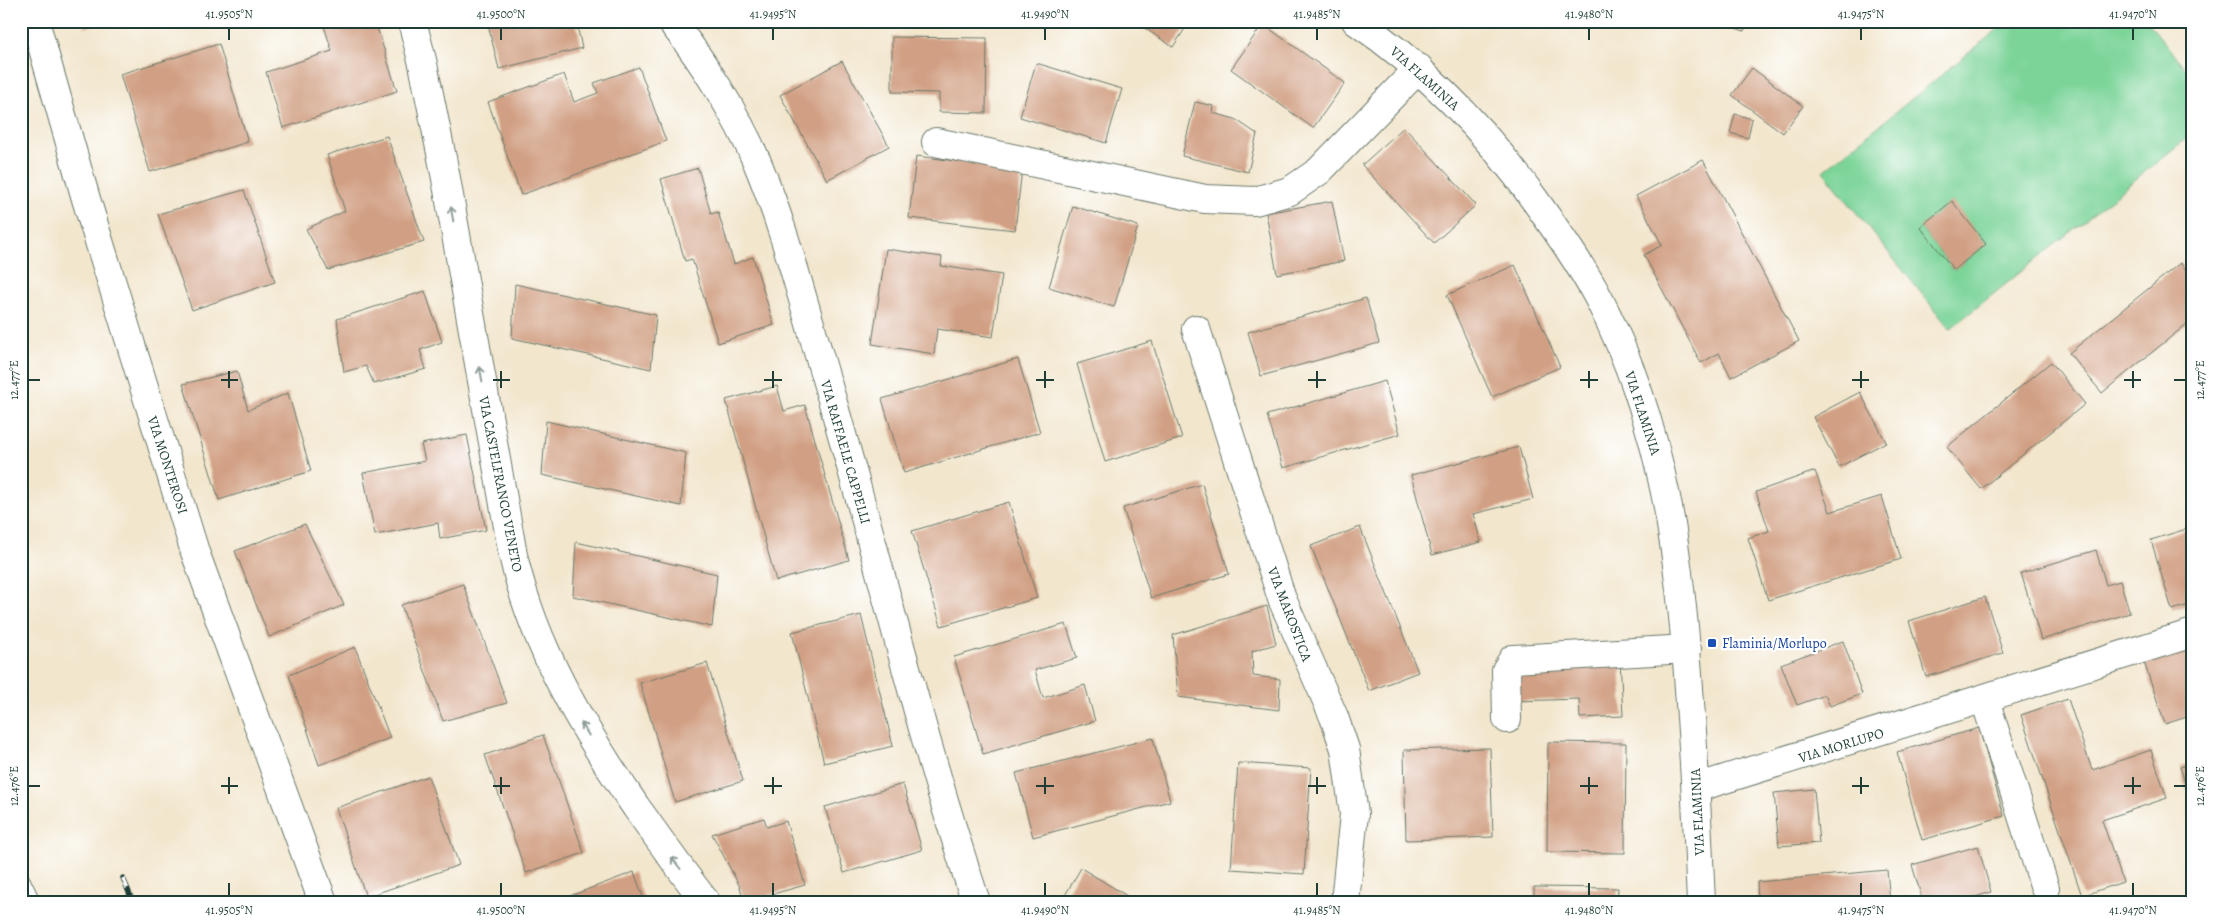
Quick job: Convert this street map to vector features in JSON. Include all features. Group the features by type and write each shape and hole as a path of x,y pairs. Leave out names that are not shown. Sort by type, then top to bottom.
{"street":[{"name":"VIA MONTEROSI","path":"35,21 86,199 195,552 323,902"},
{"name":"VIA CASTELFRANCO VENETO","path":"412,21 442,157 513,555 522,593 542,645 593,741 660,840 706,902"},
{"name":"VIA RAFFAELE CAPPELLI","path":"671,21 704,68 746,139 777,217 976,902"},
{"name":"VIA FLAMINIA","path":"1356,21 1419,68 1483,133 1520,179 1562,238 1599,300 1635,384 1660,464 1676,548 1687,649 1701,902"},
{"path":"936,142 1205,199 1255,201 1290,191 1319,171 1419,68"},
{"name":"VIA MAROSTICA","path":"1196,329 1282,599 1334,717 1345,749 1354,814 1345,902"},
{"name":"VIA MORLUPO","path":"1696,788 2193,634"},
{"path":"1507,718 1506,670 1513,659 1687,649"},
{"path":"1985,700 2045,888"}],"lane":[{"path":"21,882 31,902"}],"green space":[{"path":"2008,21 2147,21 2193,78 2193,133 1950,329 1823,171","holes":["1952,202 1986,244 1954,270 1920,227"]}],"building":[{"path":"82,21 103,21 85,28"},
{"path":"339,21 375,21 397,91 283,128 266,72 332,51 324,26"},
{"path":"487,21 576,21 582,48 499,69"},
{"path":"741,21 774,21 774,22 742,28"},
{"path":"1134,21 1190,21 1173,47"},
{"path":"1715,21 1747,21 1744,31"},
{"path":"1263,24 1345,83 1313,128 1231,69"},
{"path":"892,37 987,38 986,113 939,112 939,93 892,92"},
{"path":"219,44 248,142 150,172 120,74"},
{"path":"842,61 889,146 827,180 780,95"},
{"path":"1036,63 1122,89 1106,143 1020,117"},
{"path":"639,67 666,141 521,195 488,102 564,74 574,102 598,93 594,83"},
{"path":"1752,68 1803,106 1783,133 1732,95"},
{"path":"1195,102 1214,106 1213,113 1235,119 1257,134 1248,172 1182,156"},
{"path":"1735,114 1752,119 1748,138 1730,133"},
{"path":"1404,127 1476,205 1434,243 1362,165"},
{"path":"387,136 424,242 328,270 306,229 345,211 327,155"},
{"path":"916,156 1022,169 1015,230 909,218"},
{"path":"1703,160 1799,341 1731,377 1719,353 1701,363 1644,255 1662,245 1636,196"},
{"path":"698,168 711,214 718,212 734,264 753,257 774,325 718,343 692,259 685,261 661,179"},
{"path":"244,190 275,282 192,310 158,214"},
{"path":"1332,201 1344,261 1277,274 1266,213"},
{"path":"1952,201 1986,244 1954,270 1920,227"},
{"path":"1073,206 1138,226 1114,307 1049,287"},
{"path":"886,249 942,257 941,266 1002,275 993,337 937,329 934,354 872,344"},
{"path":"2180,263 2193,278 2193,319 2102,393 2069,353"},
{"path":"1515,265 1560,367 1492,397 1447,295"},
{"path":"515,284 656,315 651,369 512,338"},
{"path":"425,291 442,342 420,350 426,369 374,384 366,366 344,372 337,319"},
{"path":"1366,298 1379,343 1261,376 1248,332"},
{"path":"1152,341 1182,438 1105,462 1077,364"},
{"path":"1018,359 1040,432 904,473 882,399"},
{"path":"2051,362 2085,404 1981,489 1947,447"},
{"path":"237,371 248,410 288,393 311,471 219,500 183,384"},
{"path":"1385,381 1400,434 1283,468 1267,415"},
{"path":"777,386 784,411 805,405 849,560 776,581 726,400"},
{"path":"1860,392 1886,442 1839,467 1813,417"},
{"path":"546,421 686,453 681,506 542,475"},
{"path":"467,435 486,530 440,539 438,523 375,535 363,473 425,461 421,444"},
{"path":"1519,447 1533,499 1473,514 1481,542 1432,555 1411,475"},
{"path":"1815,471 1830,512 1882,496 1901,559 1768,600 1748,538 1769,531 1756,492"},
{"path":"1202,484 1229,574 1151,598 1123,508"},
{"path":"1009,502 1037,598 941,626 912,531"},
{"path":"305,524 344,605 269,637 235,551"},
{"path":"1360,527 1418,672 1369,691 1311,546"},
{"path":"2193,527 2193,604 2172,610 2151,540"},
{"path":"576,542 717,574 712,627 573,596"},
{"path":"2096,550 2106,585 2120,581 2130,613 2041,640 2021,573"},
{"path":"463,584 507,703 443,721 401,605"},
{"path":"1985,597 2003,653 1926,677 1909,621"},
{"path":"1267,606 1276,644 1252,651 1253,676 1280,679 1279,710 1178,697 1173,635"},
{"path":"861,615 893,746 824,763 792,632"},
{"path":"1066,624 1077,658 1035,670 1043,698 1085,685 1095,721 983,754 954,657"},
{"path":"1843,641 1862,694 1830,706 1825,695 1797,705 1781,664"},
{"path":"2193,646 2193,715 2165,724 2144,662"},
{"path":"355,647 390,738 319,765 289,675"},
{"path":"1620,659 1623,716 1580,718 1579,699 1516,701 1515,663"},
{"path":"707,663 743,781 675,802 640,683"},
{"path":"2068,699 2092,770 2151,750 2167,798 2102,820 2123,882 2082,896 2021,715"},
{"path":"1979,728 2004,816 1922,840 1897,752"},
{"path":"543,735 584,853 526,873 485,755"},
{"path":"1153,738 1170,801 1033,837 1016,773"},
{"path":"1548,742 1626,743 1625,853 1547,852"},
{"path":"1490,748 1493,837 1406,840 1404,750"},
{"path":"1238,763 1311,768 1304,874 1231,869"},
{"path":"2193,763 2193,805 2192,805 2180,767"},
{"path":"428,776 459,865 366,897 336,808"},
{"path":"903,784 922,850 844,873 825,807"},
{"path":"1814,789 1819,843 1779,846 1774,793"},
{"path":"764,818 767,827 786,821 805,885 744,902 740,887 712,834"},
{"path":"1978,846 1991,892 1959,902 1923,902 1912,865"},
{"path":"1081,868 1137,902 1061,902"},
{"path":"1887,870 1890,902 1758,902 1757,882"},
{"path":"634,872 645,902 554,902"},
{"path":"1534,887 1618,888 1617,902 1534,902"}],"railway":[{"path":"123,878 133,902"}],"place":[{"name":"Flaminia/Morlupo","path":"1712,643"}]}
